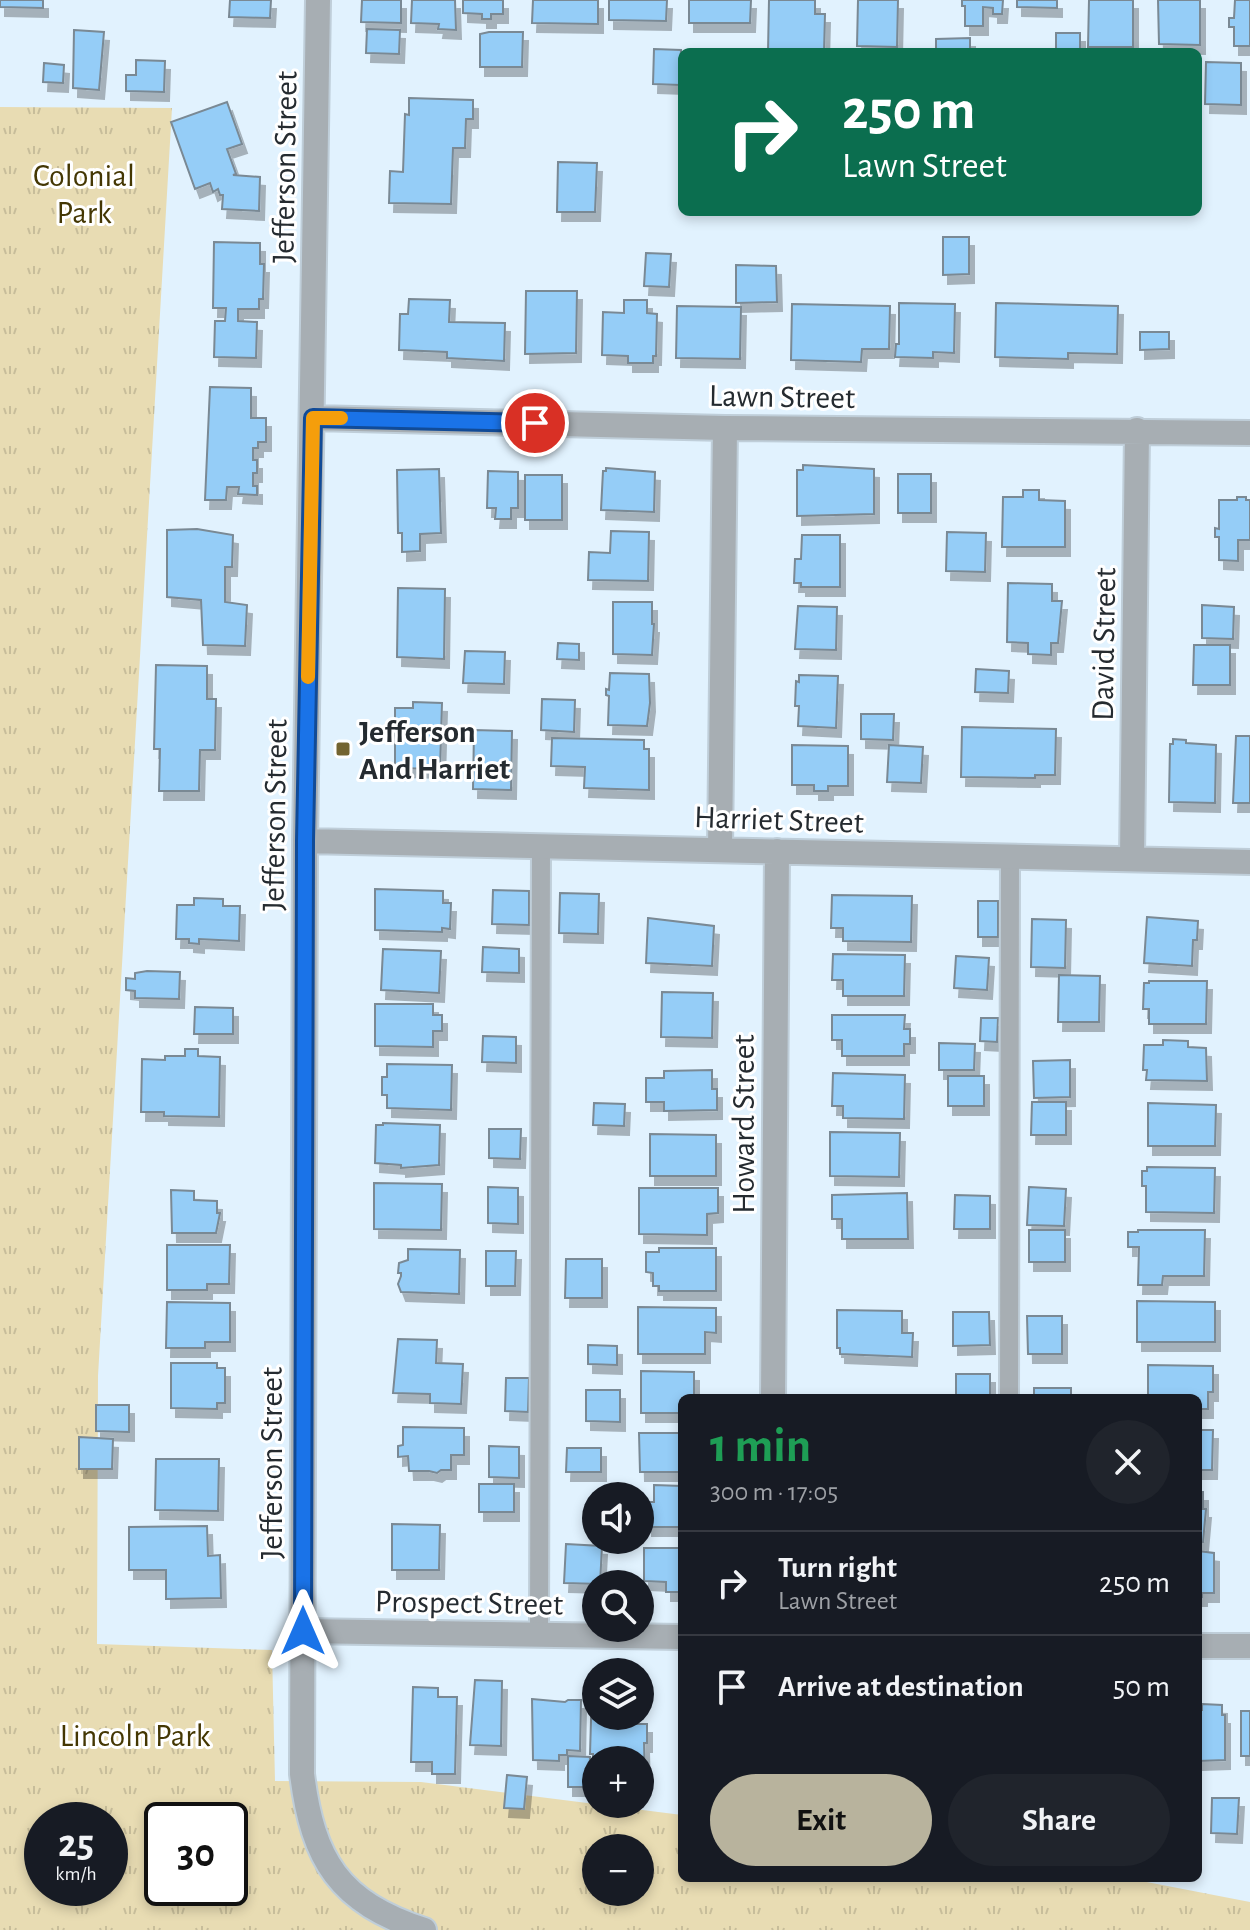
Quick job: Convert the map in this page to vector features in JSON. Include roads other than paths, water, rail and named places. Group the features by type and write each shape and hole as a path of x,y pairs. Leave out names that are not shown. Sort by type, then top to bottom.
{"street":[{"name":"Jefferson Street","path":"318,0 305,841 302,1774 306,1809 317,1843 331,1869 351,1893 371,1908 395,1921 424,1930"},
{"name":"Lawn Street","path":"313,418 725,428 1250,433"},
{"path":"720,849 725,428"},
{"name":"David Street","path":"1132,859 1137,430"},
{"name":"Harriet Street","path":"305,841 1250,862"},
{"name":"Howard Street","path":"773,1394 777,851"},
{"name":"Prospect Street","path":"303,1631 678,1637"},
{"path":"1202,1646 1250,1646"}],"lane":[{"path":"539,1635 541,846"},
{"path":"1009,1394 1010,857"}],"place":[{"name":"Jefferson And Harriet","path":"343,749"}],"park label":[{"name":"Colonial Park","path":"84,194"},
{"name":"Lincoln Park","path":"135,1735"}]}
